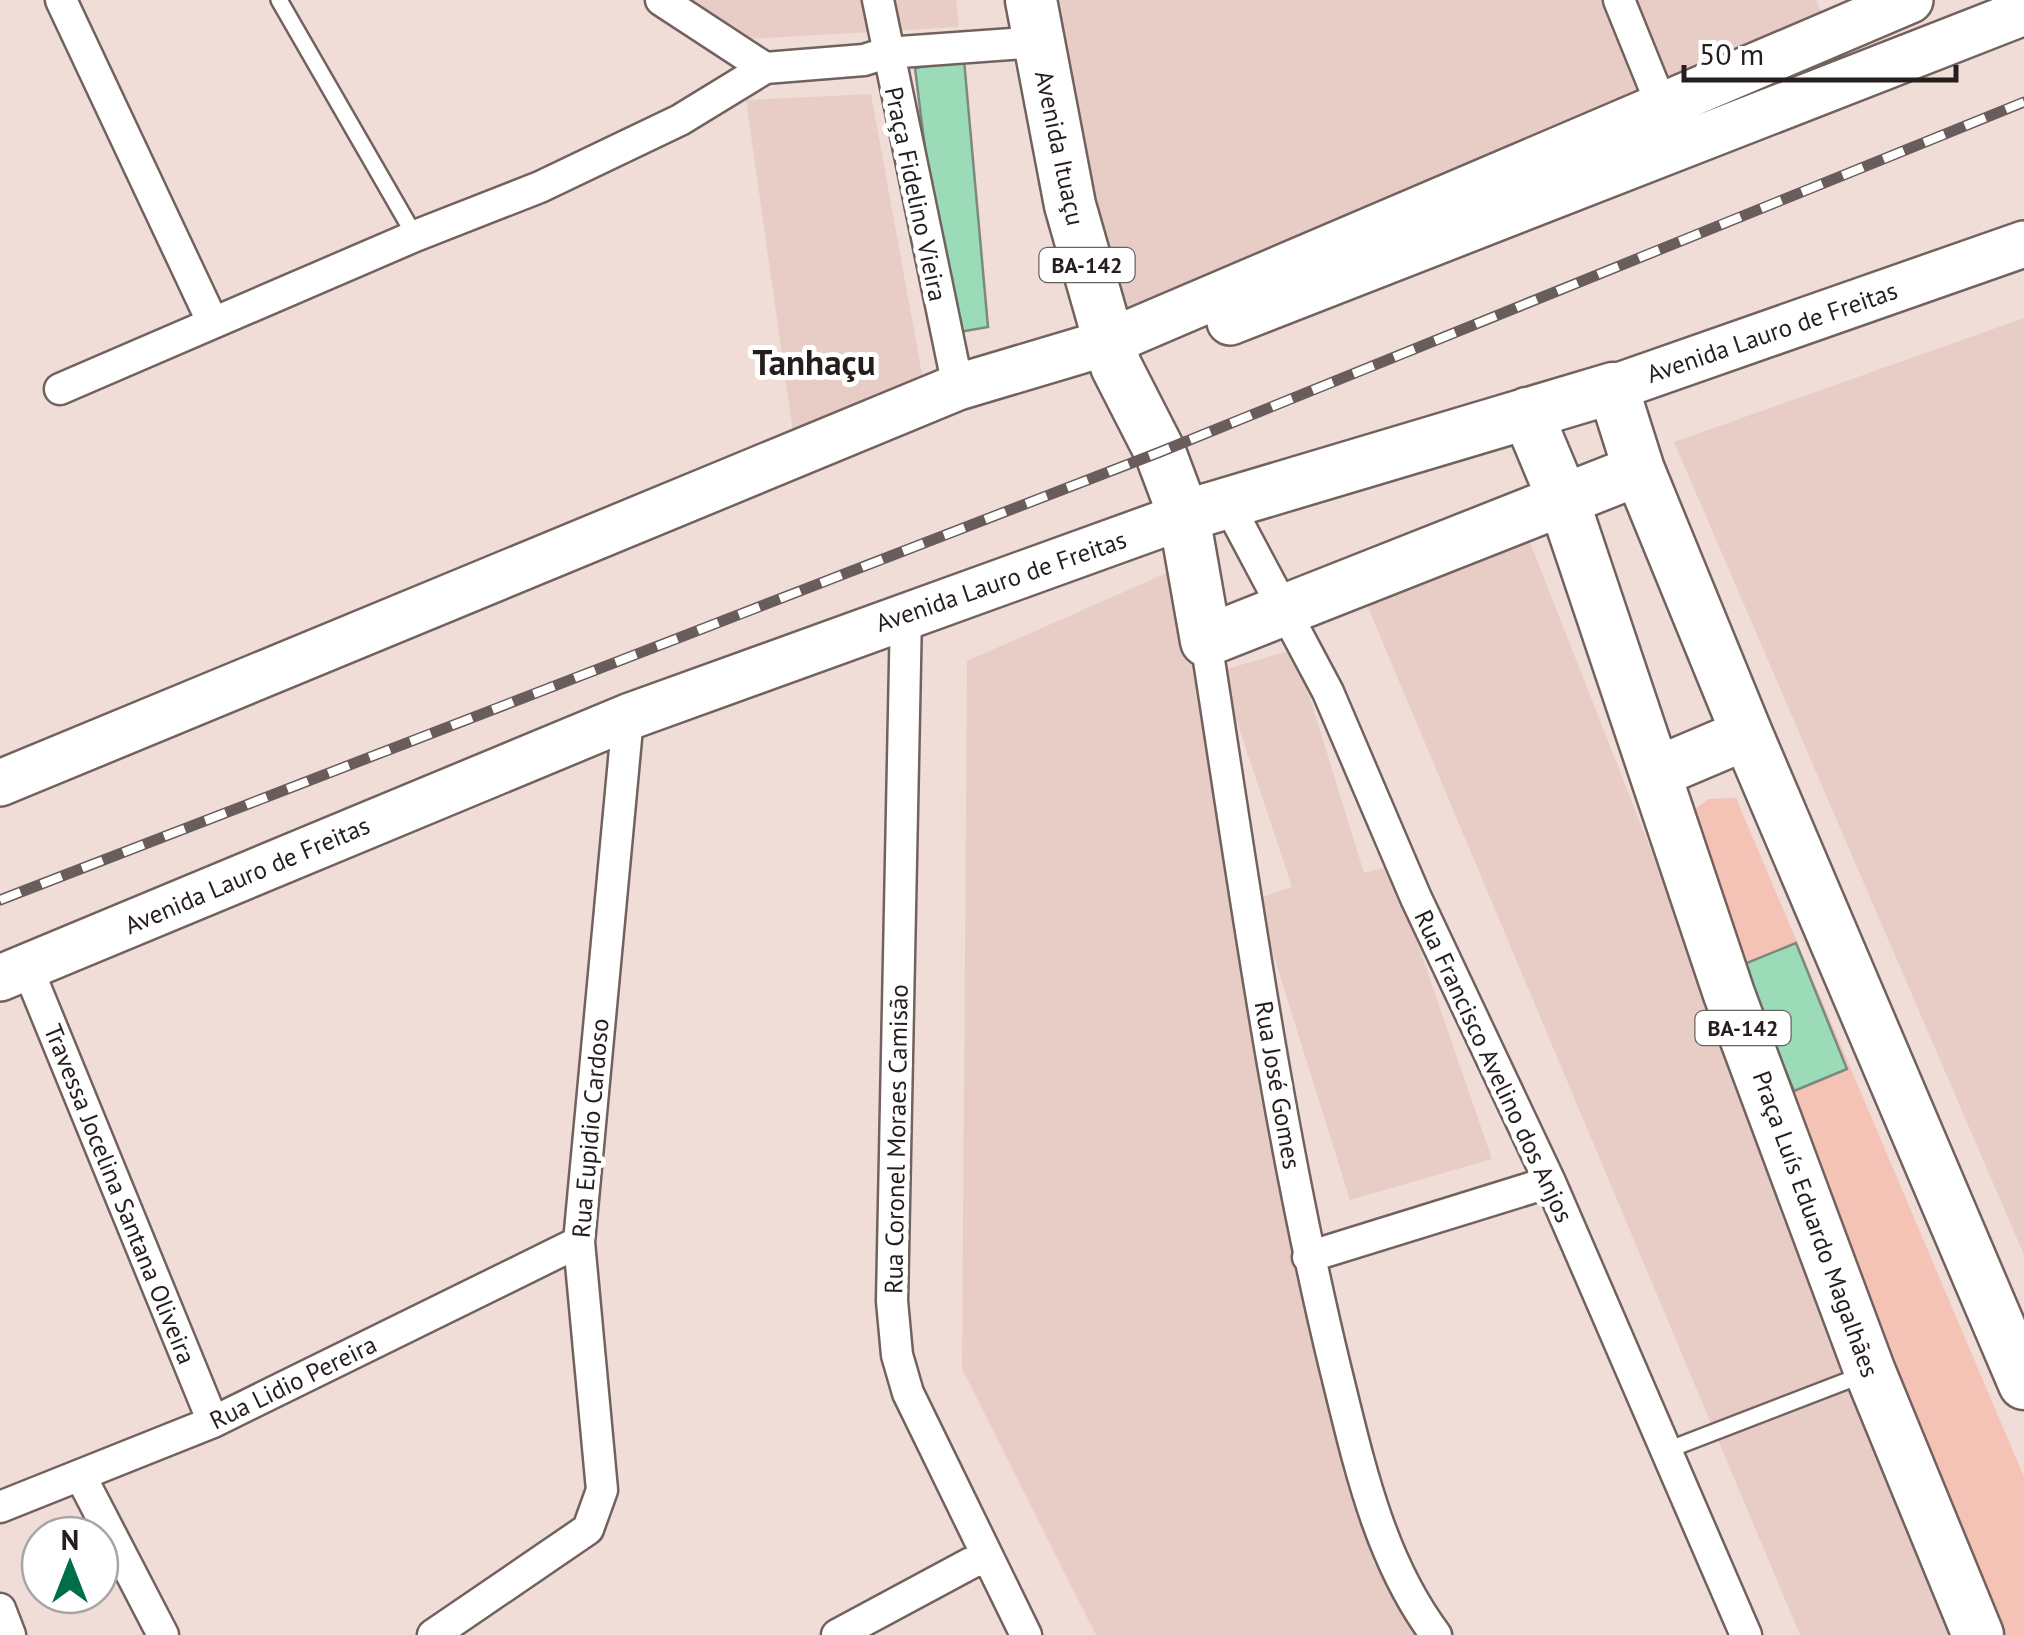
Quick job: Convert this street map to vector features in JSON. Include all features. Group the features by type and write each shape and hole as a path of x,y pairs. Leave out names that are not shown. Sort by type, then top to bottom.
{"main road":[{"path":"1113,354 1662,106 1910,0"},
{"path":"13,769 958,387 1113,354 1680,146 2024,12"},
{"name":"Avenida Ituaçu","path":"1034,21 1070,205 1113,354 1160,452 1206,510"},
{"name":"Avenida Lauro de Freitas","path":"14,973 628,716 906,614 1206,510 1613,388 2023,248"},
{"path":"1613,388 1639,470 1747,734 2005,1319 2024,1384"},
{"name":"Praça Luís Eduardo Magalhães","path":"1528,413 1564,499 1730,994 1870,1372 1978,1635"},
{"path":"1206,641 1639,470"},
{"name":"Rua José Gomes","path":"1206,510 1206,641"},
{"path":"1655,773 1747,734"}],"street":[{"path":"61,0 212,321"},
{"path":"661,0 764,68"},
{"name":"Praça Fidelino Vieira","path":"878,0 958,387"},
{"path":"1618,0 1680,146"},
{"path":"60,389 212,321 540,188 680,120 764,68 864,60 1034,21"},
{"name":"Rua Francisco Avelino dos Anjos","path":"1206,510 1283,608 1328,692 1416,898 1550,1182 1746,1635"},
{"name":"Rua Coronel Moraes Camisão","path":"906,614 892,1301 897,1355 908,1393 984,1556 1026,1635"},
{"name":"Rua José Gomes","path":"1206,641 1308,1257 1382,1534 1420,1614 1436,1635"},
{"name":"Rua Eupidio Cardoso","path":"433,1635 588,1530 598,1511 602,1490 578,1242 628,716"},
{"name":"Travessa Jocelina Santana Oliveira","path":"14,973 213,1422"},
{"path":"1308,1257 1550,1182"},
{"name":"Rua Lidio Pereira","path":"0,1508 213,1422 578,1242"},
{"path":"80,1475 162,1635"},
{"path":"837,1635 984,1556"},
{"path":"0,1609 10,1635"}],"lane":[{"path":"280,0 415,236"},
{"path":"1665,1451 1870,1372"}],"shaded area":[{"path":"685,0 956,0 959,27 733,40"},
{"path":"1043,0 1816,0 1829,30 1115,312"},
{"path":"871,94 924,385 795,447 746,100"},
{"path":"2024,318 2024,1255 1674,442"},
{"path":"1524,527 1959,1635 1800,1635 1359,586"},
{"path":"1178,568 1373,1562 1424,1635 1096,1635 962,1369 967,661"},
{"path":"1295,649 1364,873 1391,866 1492,1159 1350,1200 1256,899 1292,887 1220,671"},
{"path":"1736,798 2024,1477 2024,1635 1995,1635 1691,845 1688,815 1708,799"}],"building":[{"path":"964,60 988,327 948,334 915,68"},
{"path":"1796,943 1847,1069 1794,1091 1742,965"}],"railway":[{"path":"0,900 1160,452 2024,102"}],"district":[{"name":"Tanhaçu","path":"814,362"}]}
